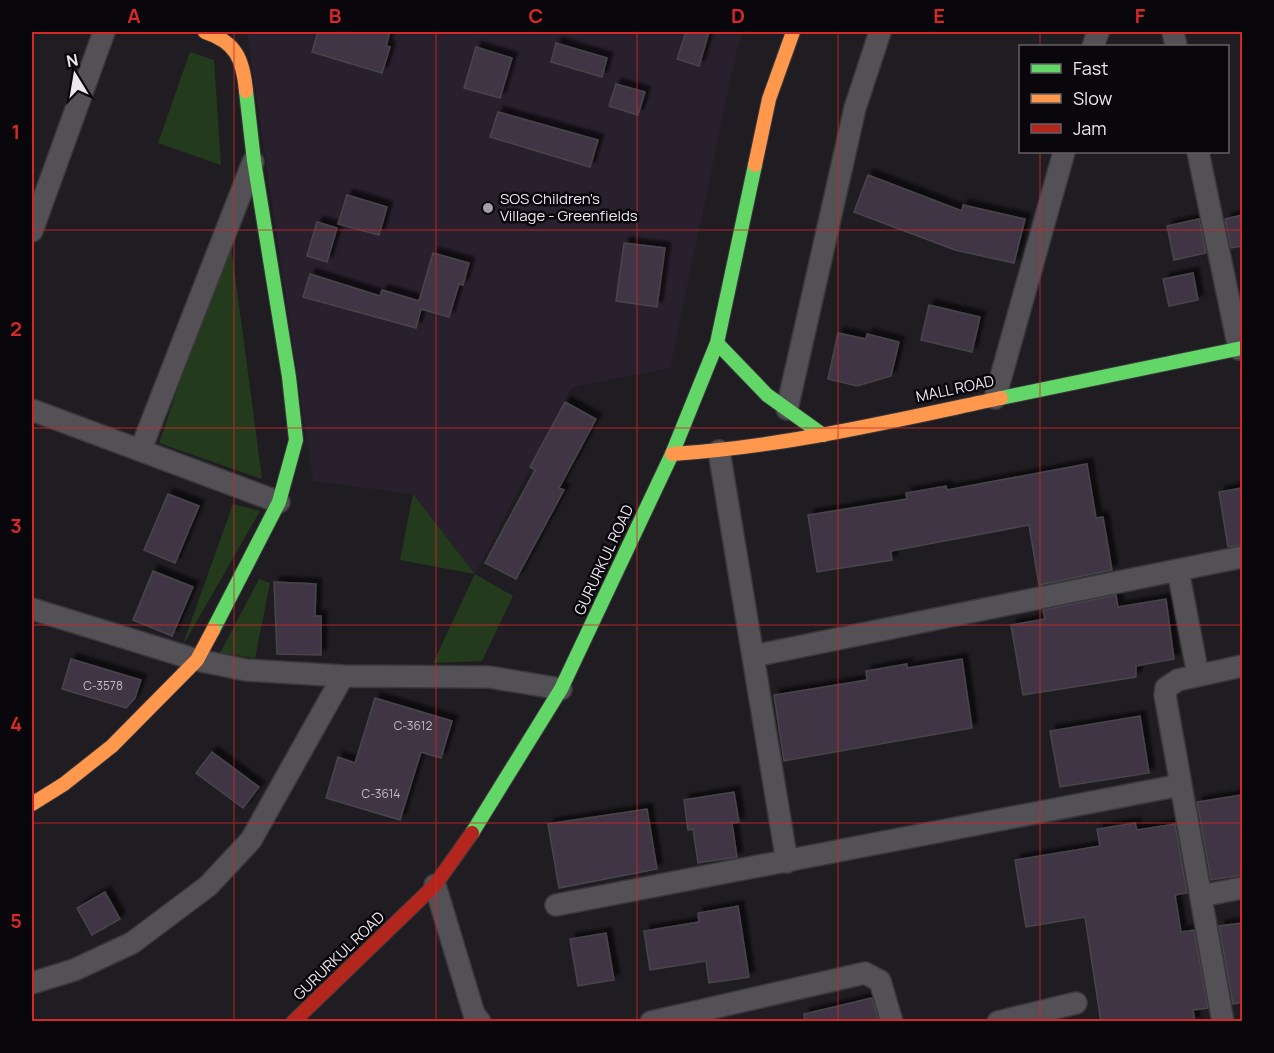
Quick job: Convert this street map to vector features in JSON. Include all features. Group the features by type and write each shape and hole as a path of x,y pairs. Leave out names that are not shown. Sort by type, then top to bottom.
{"street":[{"path":"32,231 104,32"},
{"path":"32,804 64,784 112,746 197,660 279,502 296,440 241,61 233,46 223,38 205,32"},
{"name":"GURURKUL ROAD","path":"299,1020 435,885 490,808 561,689 672,453 717,343 769,99 793,32"},
{"path":"787,409 855,108 880,32"},
{"path":"995,398 1064,153"},
{"path":"1198,153 1241,348"},
{"path":"141,449 254,161"},
{"path":"717,343 768,395 823,435"},
{"name":"MALL ROAD","path":"672,453 719,451 823,435 1241,348"},
{"path":"32,410 279,502"},
{"path":"719,451 787,862"},
{"path":"753,656 1242,557"},
{"path":"1178,570 1198,675"},
{"path":"32,609 197,660 246,670 343,676 489,678 561,689"},
{"path":"1223,1022 1165,695 1166,688 1173,682 1242,666"},
{"path":"32,983 74,970 132,943 208,886 251,840 343,676"},
{"path":"556,905 1182,785"},
{"path":"435,885 475,1019"},
{"path":"1201,896 1242,888"},
{"path":"651,1022 865,973 880,981 892,1022"},
{"path":"998,1022 1076,1003"}],"shaded area":[{"name":"SOS Children's Village - Greenfields","path":"247,32 743,32 737,48 670,368 572,387 475,574 413,494 313,481"}],"green space":[{"path":"190,52 214,60 221,165 158,143"},
{"path":"230,237 262,479 159,443"},
{"path":"413,494 475,574 400,560"},
{"path":"233,504 260,511 182,647"},
{"path":"475,574 513,596 482,661 433,663"},
{"path":"259,579 270,583 255,658 220,653"}],"building":[{"path":"318,32 390,32 386,46 390,47 382,73 312,52"},
{"path":"686,32 709,32 699,66 677,59"},
{"path":"556,43 607,58 602,77 551,62"},
{"path":"476,47 512,58 500,98 464,88"},
{"path":"616,84 645,92 638,115 609,106"},
{"path":"498,112 598,140 590,167 490,137"},
{"path":"868,175 962,211 963,205 1025,219 1014,263 955,250 854,212"},
{"path":"347,195 387,207 379,235 338,224"},
{"path":"1242,215 1242,246 1231,248 1225,219"},
{"path":"1199,219 1206,253 1174,260 1167,226"},
{"path":"317,222 337,228 327,262 307,256"},
{"path":"624,243 665,248 657,307 616,301"},
{"path":"433,253 469,263 463,285 459,284 449,317 421,309 416,328 303,297 310,274 380,296 382,290 419,301"},
{"path":"1193,273 1198,300 1169,306 1163,279"},
{"path":"929,305 980,317 972,352 921,340"},
{"path":"838,333 866,339 867,334 899,342 891,376 857,386 828,379"},
{"path":"565,402 596,419 559,488 564,490 516,579 485,563 535,470 530,467"},
{"path":"1087,464 1096,518 1103,517 1112,570 1039,585 1029,525 891,551 892,560 817,572 808,515 907,499 906,493 946,486 947,490"},
{"path":"1242,488 1242,545 1228,547 1219,492"},
{"path":"168,494 199,506 175,563 144,550"},
{"path":"153,571 193,587 172,636 133,620"},
{"path":"274,582 316,584 315,616 321,616 321,655 277,654"},
{"path":"1116,595 1118,607 1166,599 1174,659 1136,666 1136,677 1023,695 1011,625 1045,619 1043,610"},
{"path":"71,659 141,680 135,698 126,708 62,689"},
{"path":"962,659 972,728 784,761 774,695 867,680 866,671 907,664 907,668"},
{"path":"375,698 452,721 441,758 421,752 400,820 326,798 338,757 355,763"},
{"path":"1140,716 1149,773 1060,787 1050,731"},
{"path":"212,752 259,787 243,808 196,773"},
{"path":"734,792 739,822 732,823 737,857 698,863 693,829 688,830 684,800"},
{"path":"1242,795 1242,875 1211,880 1197,802"},
{"path":"647,809 657,869 559,888 548,824"},
{"path":"1135,823 1137,830 1175,824 1187,893 1175,895 1181,932 1194,930 1208,1008 1193,1010 1195,1022 1101,1022 1085,917 1026,927 1015,860 1100,846 1097,829"},
{"path":"105,892 120,919 92,935 77,908"},
{"path":"738,906 749,977 709,983 706,961 650,970 644,931 699,922 698,913"},
{"path":"1242,923 1242,1002 1233,1004 1219,926"},
{"path":"606,933 614,980 578,986 570,939"},
{"path":"872,998 879,1022 805,1022 804,1014"}],"traffic: fast":[{"path":"213,630 279,502 296,440 289,377 254,161 246,91"},
{"path":"472,833 561,689 672,454 717,343 755,165"},
{"path":"717,343 767,395 823,435"},
{"path":"1001,398 1242,348"}],"traffic: slow":[{"path":"205,32 224,41 236,53 243,70 246,91"},
{"path":"755,165 769,99 793,32"},
{"path":"672,454 755,446 878,424 1001,398"},
{"path":"32,804 64,784 112,746 197,660 213,630"}],"traffic: jam":[{"path":"293,1022 435,885 472,833"}],"place":[{"name":"SOS Children's Village - Greenfields","path":"488,208"}]}
